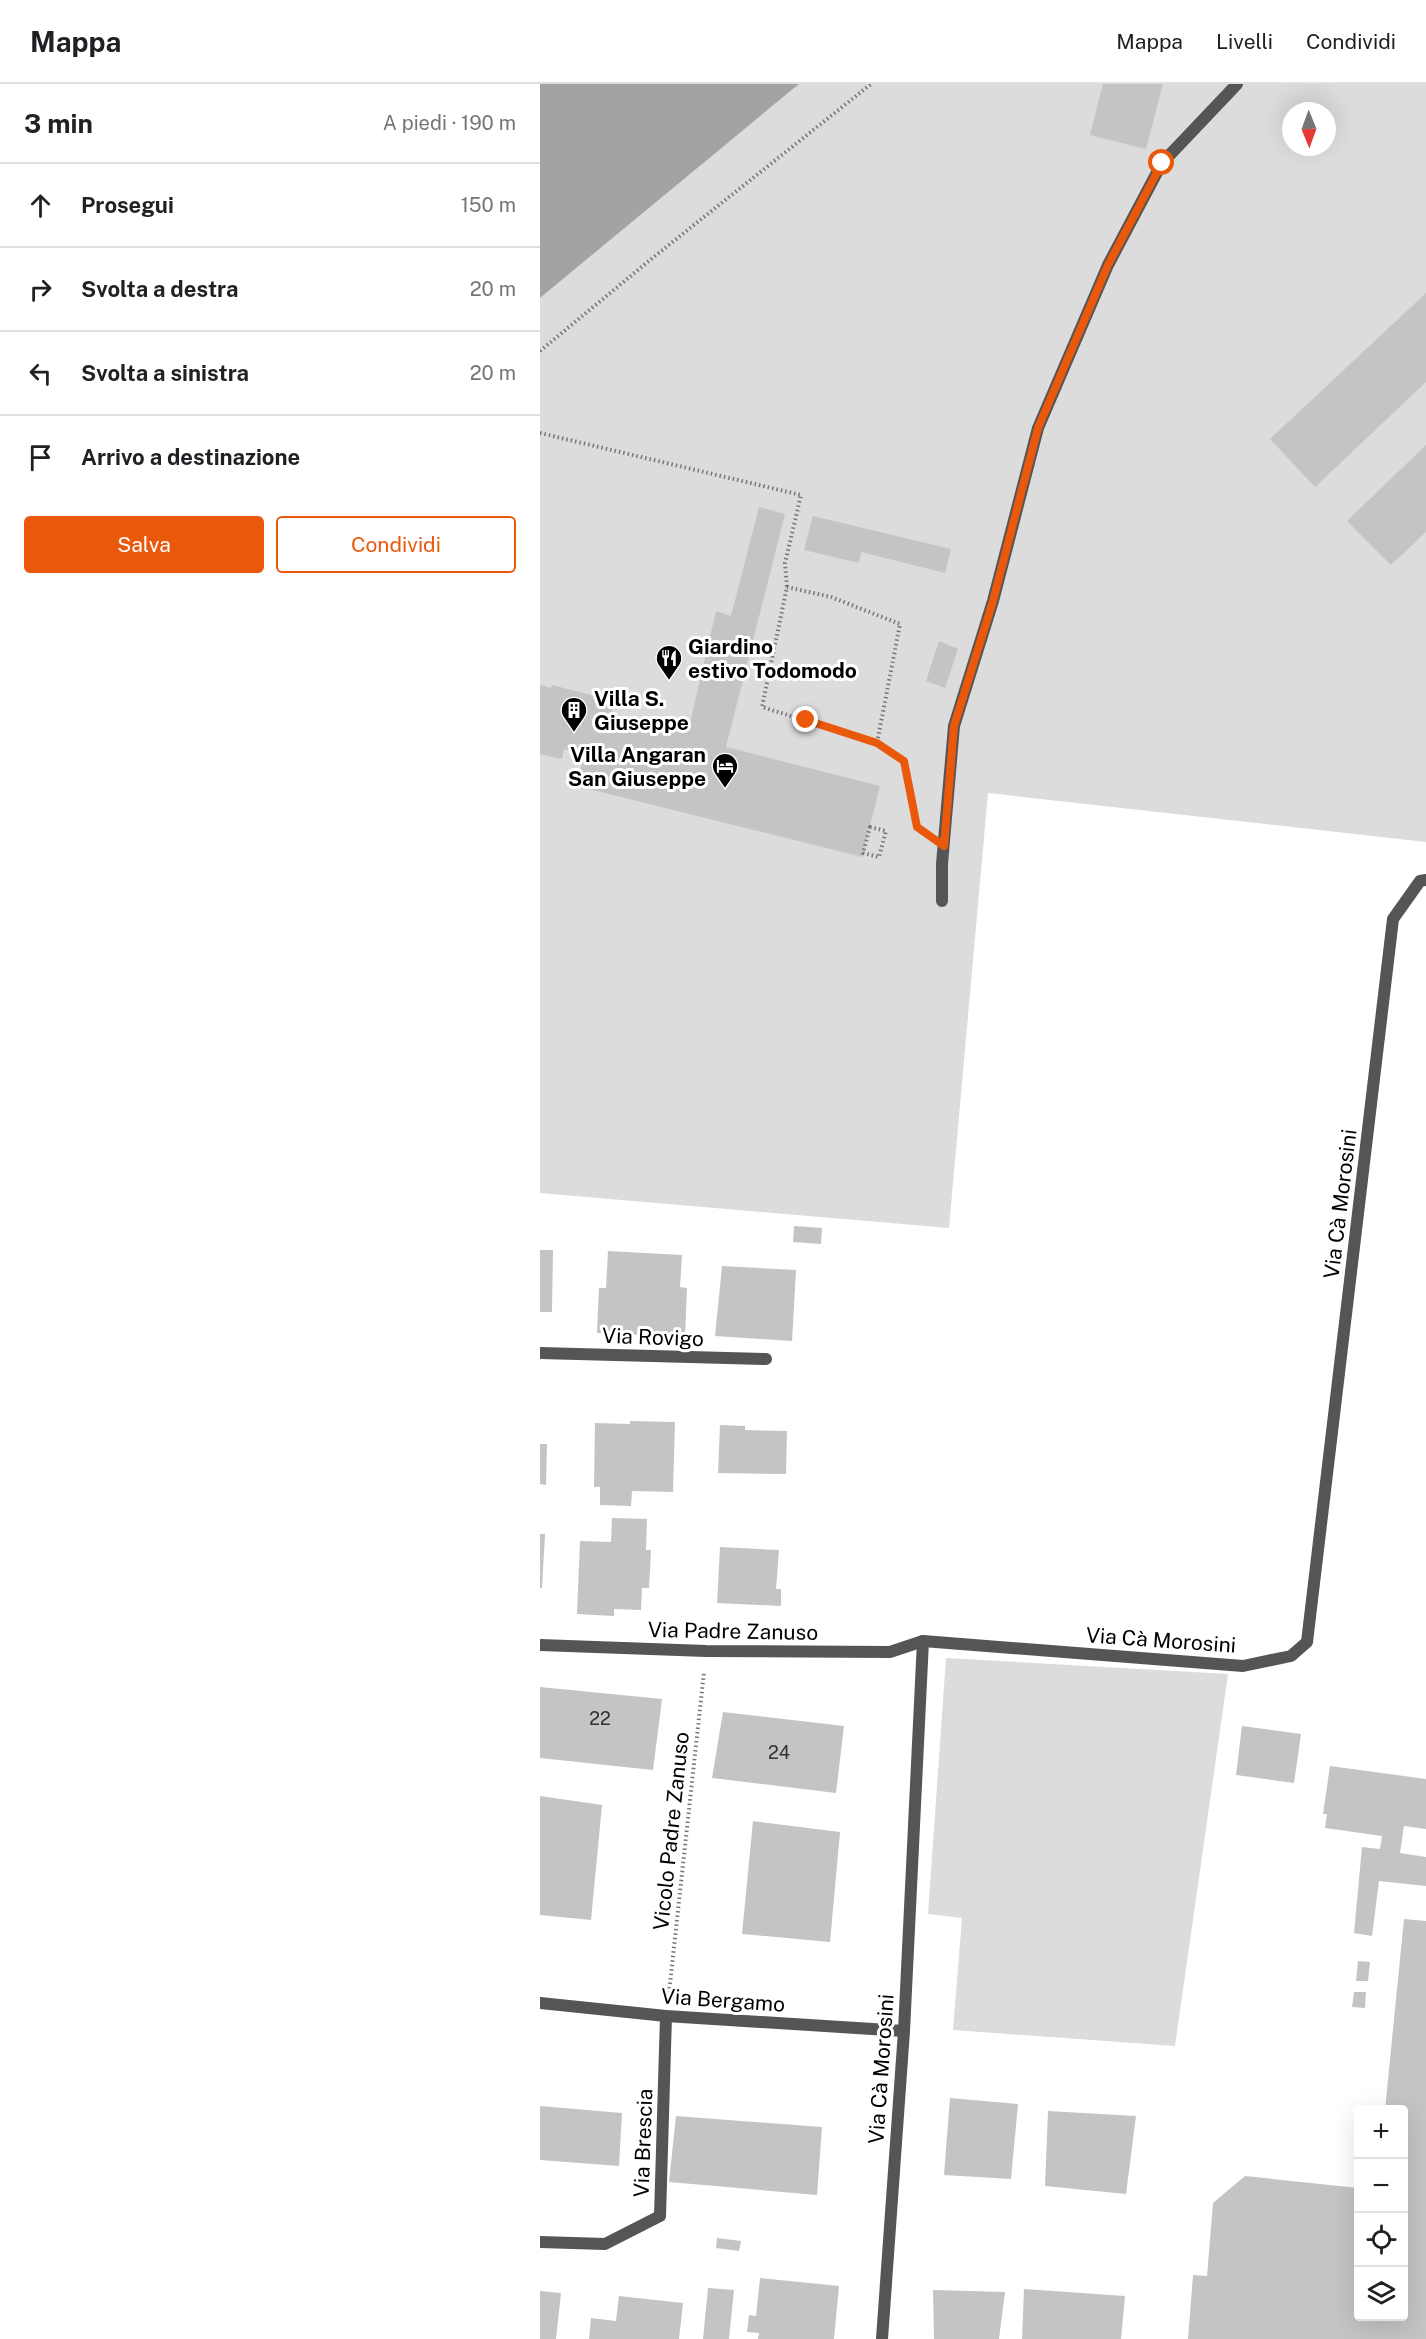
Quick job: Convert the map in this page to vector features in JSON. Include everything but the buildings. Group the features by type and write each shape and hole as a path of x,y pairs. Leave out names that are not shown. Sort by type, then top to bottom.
{"street":[{"path":"942,901 954,726 993,601 1038,428 1108,265 1162,163 1237,84"},
{"name":"Via Cà Morosini","path":"882,2339 904,2031 923,1641 1243,1666 1291,1656 1307,1642 1393,919 1420,881 1426,880"},
{"name":"Via Rovigo","path":"540,1353 766,1359"},
{"name":"Via Padre Zanuso","path":"540,1646 706,1651 890,1652 923,1641"},
{"name":"Via Bergamo","path":"540,2003 666,2016 904,2031"},
{"name":"Via Brescia","path":"540,2242 605,2244 660,2216 666,2016"}],"path":[{"path":"540,351 871,84"},
{"path":"540,433 801,495 785,563 787,587 762,707 877,743 904,761 917,827 944,846"},
{"path":"787,587 831,597 900,624 877,743"},
{"path":"870,826 886,831 879,857 863,853 870,826"},
{"name":"Vicolo Padre Zanuso","path":"666,2016 706,1651"}],"shaded area":[{"path":"540,84 799,84 540,298"},
{"path":"799,84 1426,84 1426,842 988,793 949,1228 540,1193 540,298"},
{"path":"946,1658 1228,1674 1175,2046 953,2030 962,1918 928,1914"}],"place":[{"name":"Giardino estivo Todomodo","path":"669,681"},
{"name":"Villa S. Giuseppe","path":"574,733"},
{"name":"Villa Angaran San Giuseppe","path":"725,789"}],"route":[{"path":"806,720 877,743 904,761 917,827 944,846 954,726 993,601 1038,428 1108,265 1162,163"}]}
